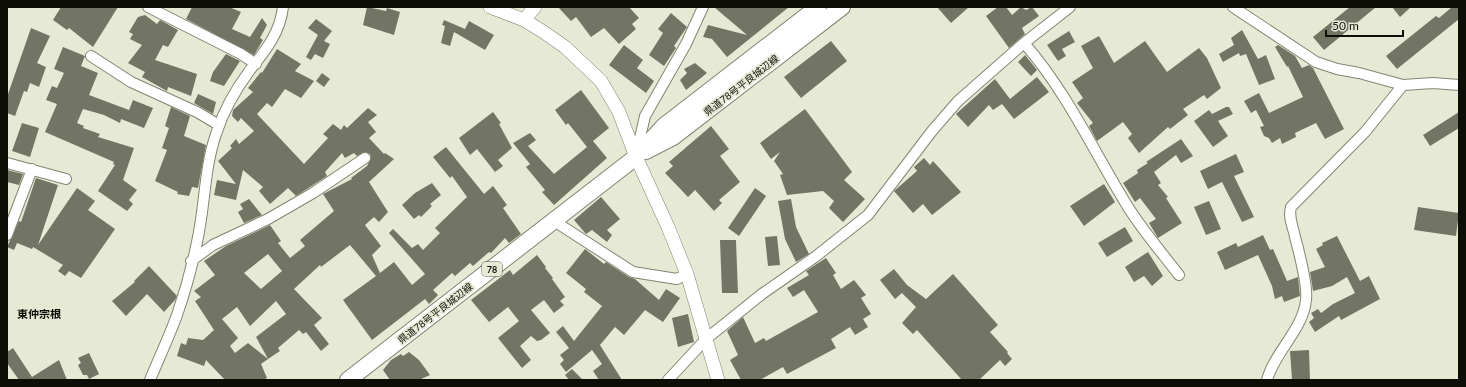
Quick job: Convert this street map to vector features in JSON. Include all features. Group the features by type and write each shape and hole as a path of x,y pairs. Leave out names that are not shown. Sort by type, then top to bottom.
{"main road":[{"name":"県道78号平良城辺線","path":"636,157 664,126 818,7"},
{"name":"県道78号平良城辺線","path":"348,380 636,157 673,137 842,7"}],"street":[{"path":"148,7 241,54 256,64"},
{"path":"150,380 177,314 197,242 210,160 219,125 239,87 274,39 282,19 283,7"},
{"path":"490,7 524,20 565,47 601,81 619,112 636,157 668,227 687,274 718,380"},
{"path":"524,20 535,7"},
{"path":"636,157 645,116 686,44 703,7"},
{"path":"668,380 706,339 762,294 815,257 868,215 932,131 958,101 1024,43 1070,7"},
{"path":"1233,7 1316,62 1336,69 1403,85 1433,83 1459,85"},
{"path":"1024,43 1042,62 1067,101 1128,207 1179,275"},
{"path":"91,56 131,82 197,112 219,125"},
{"path":"1267,380 1274,361 1300,322 1306,299 1299,253 1289,215 1291,207 1365,132 1403,85"},
{"path":"191,261 213,245 268,219 313,193 365,158"},
{"path":"7,163 66,179"},
{"path":"7,235 32,169"},
{"path":"554,221 633,272 676,279 687,274"}],"building":[{"path":"61,7 118,7 93,47 69,28 67,30 53,20"},
{"path":"192,7 229,7 241,12 232,29 250,37 262,18 267,25 260,38 263,40 254,55 186,19"},
{"path":"367,7 386,11 387,8 400,12 394,35 363,25"},
{"path":"558,7 629,7 639,18 632,24 636,29 619,44 604,28 591,37 576,17 571,21"},
{"path":"714,7 789,7 727,57 712,39 703,37 708,25 747,35"},
{"path":"937,7 969,7 951,23"},
{"path":"998,7 1006,7 1012,15 1021,7 1026,10 1032,7 1039,16 1022,28 1025,34 1009,48 986,16"},
{"path":"1350,7 1376,7 1324,50 1313,37"},
{"path":"1392,7 1411,7 1400,17"},
{"path":"1452,7 1459,7 1459,19 1397,69 1386,56 1436,16 1439,18"},
{"path":"671,13 687,27 674,46 676,48 664,66 649,55 663,33 658,29"},
{"path":"145,15 157,24 160,20 178,30 168,47 163,45 155,60 197,74 191,96 168,87 167,91 142,77 145,72 128,63 142,45 130,39 133,34 129,32 138,17"},
{"path":"316,19 332,31 324,41 330,44 323,58 315,54 311,60 306,57 318,35 308,28"},
{"path":"444,20 465,29 469,21 494,35 485,50 454,32 450,46 441,43 445,26 442,25"},
{"path":"31,28 50,36 37,63 46,67 39,87 30,83 27,92 24,91 15,116 7,113 7,97"},
{"path":"1242,30 1258,59 1266,55 1275,79 1259,85 1246,54 1240,56 1239,53 1223,62 1219,54 1234,45 1231,38"},
{"path":"1069,31 1075,42 1062,49 1066,56 1058,61 1047,45"},
{"path":"1099,36 1114,63 1145,41 1167,72 1199,48 1207,58 1221,88 1207,99 1204,95 1183,109 1188,115 1170,129 1168,127 1139,153 1128,138 1132,134 1123,122 1097,141 1089,126 1093,123 1077,103 1083,98 1072,82 1093,68 1081,46"},
{"path":"831,41 847,61 801,98 784,77"},
{"path":"624,45 643,60 637,68 654,81 646,93 609,65"},
{"path":"1278,45 1295,56 1302,68 1309,65 1313,68 1344,129 1325,139 1316,123 1295,133 1296,137 1282,144 1280,138 1272,143 1269,138 1264,136 1260,127 1264,126 1256,110 1251,113 1244,101 1259,93 1269,113 1303,97 1288,66 1287,67 1275,47"},
{"path":"63,47 85,56 81,66 98,73 89,95 129,110 133,100 153,108 144,128 121,119 120,123 104,115 83,109 77,123 84,126 83,128 100,134 98,137 134,148 123,180 137,190 129,200 133,204 127,211 98,191 115,165 113,164 114,162 45,132 57,104 46,100 52,86 57,88 64,73 54,69"},
{"path":"277,49 301,64 295,71 314,81 301,98 285,89 272,107 267,103 257,114 304,164 328,138 323,134 333,124 341,130 344,125 347,128 368,108 377,115 368,122 376,132 369,138 384,154 385,153 394,159 369,182 388,212 379,222 374,217 365,225 381,246 372,255 380,273 394,262 412,285 425,274 389,233 393,229 412,248 418,244 423,250 440,233 435,228 467,197 452,176 450,178 433,157 446,147 484,194 493,186 507,205 503,208 521,234 509,243 505,238 491,253 489,252 473,266 470,263 455,276 452,273 433,290 438,295 429,304 425,299 372,340 343,300 376,276 350,245 321,267 320,265 294,289 322,318 314,325 329,344 321,351 306,332 303,334 299,330 278,348 280,351 261,364 267,378 263,380 225,380 206,360 204,366 177,356 181,343 186,345 188,338 203,340 214,330 195,301 201,297 194,291 215,275 204,261 226,246 270,225 281,241 278,243 290,258 305,246 300,240 334,211 323,194 352,179 351,178 367,166 371,158 370,154 365,152 357,156 354,153 345,158 342,153 325,172 327,176 296,196 288,188 270,204 259,191 263,187 243,170 236,200 214,195 217,180 236,184 218,161 232,148 230,146 236,139 239,144 254,131 241,118 238,122 232,116 233,110 253,92 248,88 261,72 262,73","holes":["268,254 282,271 261,289 244,273","276,301 286,314 256,337 268,359 248,343 235,353 230,346 238,338 222,319 237,307 250,326"]},
{"path":"226,54 240,61 224,86 210,81 213,72"},
{"path":"1025,55 1037,70 1031,76 1018,62"},
{"path":"695,63 707,73 686,90 680,80 687,73 684,69"},
{"path":"322,73 330,79 324,87 316,81"},
{"path":"1037,77 1049,92 1014,119 1002,104 993,110 989,105 968,127 956,114 995,79 1010,99"},
{"path":"581,90 609,128 593,141 607,158 554,205 542,192 545,190 526,167 530,164 513,143 530,133 536,140 528,146 554,174 587,147 568,123 566,125 555,110"},
{"path":"198,94 216,102 213,114 194,103"},
{"path":"171,107 190,116 184,136 206,145 198,188 192,187 189,196 177,194 178,192 155,181 167,150 162,148 169,128 165,126"},
{"path":"1229,107 1233,114 1218,121 1228,136 1213,147 1194,121 1209,110 1212,114"},
{"path":"805,109 852,172 844,180 865,199 843,222 829,208 834,201 823,191 787,195 780,175 783,174 774,161 780,152 771,159 760,143"},
{"path":"493,112 501,123 499,124 512,148 498,160 503,166 495,172 477,149 470,155 459,138"},
{"path":"1459,112 1459,128 1430,146 1423,135"},
{"path":"22,123 39,128 30,157 12,151"},
{"path":"711,126 729,149 720,156 740,182 719,200 722,203 714,211 695,190 688,197 665,173 673,166 669,162"},
{"path":"1181,139 1193,156 1181,163 1176,155 1154,172 1161,183 1158,185 1168,197 1166,198 1182,223 1158,238 1149,223 1156,219 1140,198 1135,202 1123,183 1138,173 1137,170 1148,163 1146,162"},
{"path":"1236,154 1244,172 1234,176 1254,217 1242,222 1222,182 1208,189 1200,171"},
{"path":"924,158 930,165 933,161 961,192 932,215 923,204 913,213 894,191 917,171 914,167"},
{"path":"7,170 23,174 19,185 7,182"},
{"path":"36,178 58,185 38,245 77,188 95,201 88,210 115,229 81,278 69,271 65,276 58,271 63,265 33,247 32,249 17,243 14,250 7,247 19,221 21,222"},
{"path":"432,183 441,195 430,204 432,206 421,217 419,215 414,219 402,205 415,193"},
{"path":"1104,184 1115,202 1084,226 1070,206"},
{"path":"755,188 766,196 739,236 728,228"},
{"path":"601,197 620,219 607,230 612,235 607,242 592,230 586,234 574,220"},
{"path":"249,199 262,215 244,223 238,212 243,209 240,204"},
{"path":"791,199 796,227 809,254 796,262 785,239 778,201"},
{"path":"1209,201 1221,229 1206,235 1194,207"},
{"path":"1418,207 1459,213 1456,236 1414,230"},
{"path":"1125,227 1133,241 1107,257 1098,243"},
{"path":"1263,235 1270,250 1273,249 1287,281 1298,277 1300,296 1284,302 1282,296 1275,299 1272,286 1258,255 1225,270 1217,252 1236,243 1238,247"},
{"path":"777,236 780,265 768,266 765,237"},
{"path":"1337,236 1360,281 1369,276 1380,299 1341,320 1339,316 1315,332 1309,322 1314,318 1311,313 1318,309 1321,313 1333,304 1355,293 1347,277 1332,286 1313,291 1310,272 1325,267 1316,249 1323,245 1322,243"},
{"path":"720,240 736,240 738,293 722,293"},
{"path":"585,249 604,264 606,262 629,277 635,279 659,300 666,289 680,298 663,322 645,310 624,335 615,327 600,345 622,380 599,380 593,371 602,364 592,350 566,372 560,364 564,360 560,355 569,348 556,332 563,326 574,341 602,306 584,292 586,289 566,273"},
{"path":"1148,252 1163,276 1152,286 1144,276 1134,282 1125,267"},
{"path":"537,255 565,297 560,301 564,305 554,313 544,300 531,310 550,333 541,340 537,341 531,336 520,346 531,360 522,368 498,338 519,321 508,307 489,322 471,300 510,270 513,275"},
{"path":"826,258 836,273 833,275 841,289 854,280 866,295 861,298 871,314 863,319 868,327 855,335 850,327 831,339 836,348 787,374 783,367 760,380 741,380 730,360 738,355 727,331 743,317 755,343 764,338 766,341 818,312 804,290 793,297 787,288 809,275 806,271"},
{"path":"149,266 177,296 164,312 147,294 126,316 112,301 135,282 134,281"},
{"path":"894,269 907,285 926,299 953,274 998,325 990,332 1008,352 1007,353 1012,359 1005,366 1000,360 979,380 962,380 917,330 913,334 902,323 916,307 902,293 895,299 880,280"},
{"path":"688,314 694,342 678,347 672,318"},
{"path":"13,348 32,377 59,360 67,380 19,380 7,363 7,352"},
{"path":"1309,350 1310,380 1292,380 1290,351"},
{"path":"409,352 419,360 430,375 419,380 390,380 383,370 391,360 401,354 403,356"},
{"path":"89,353 99,374 89,379 87,375 83,375 78,365 81,363 78,358"},
{"path":"572,369 583,380 569,380 565,375"}],"district":[{"name":"東仲宗根","path":"39,313"}]}
